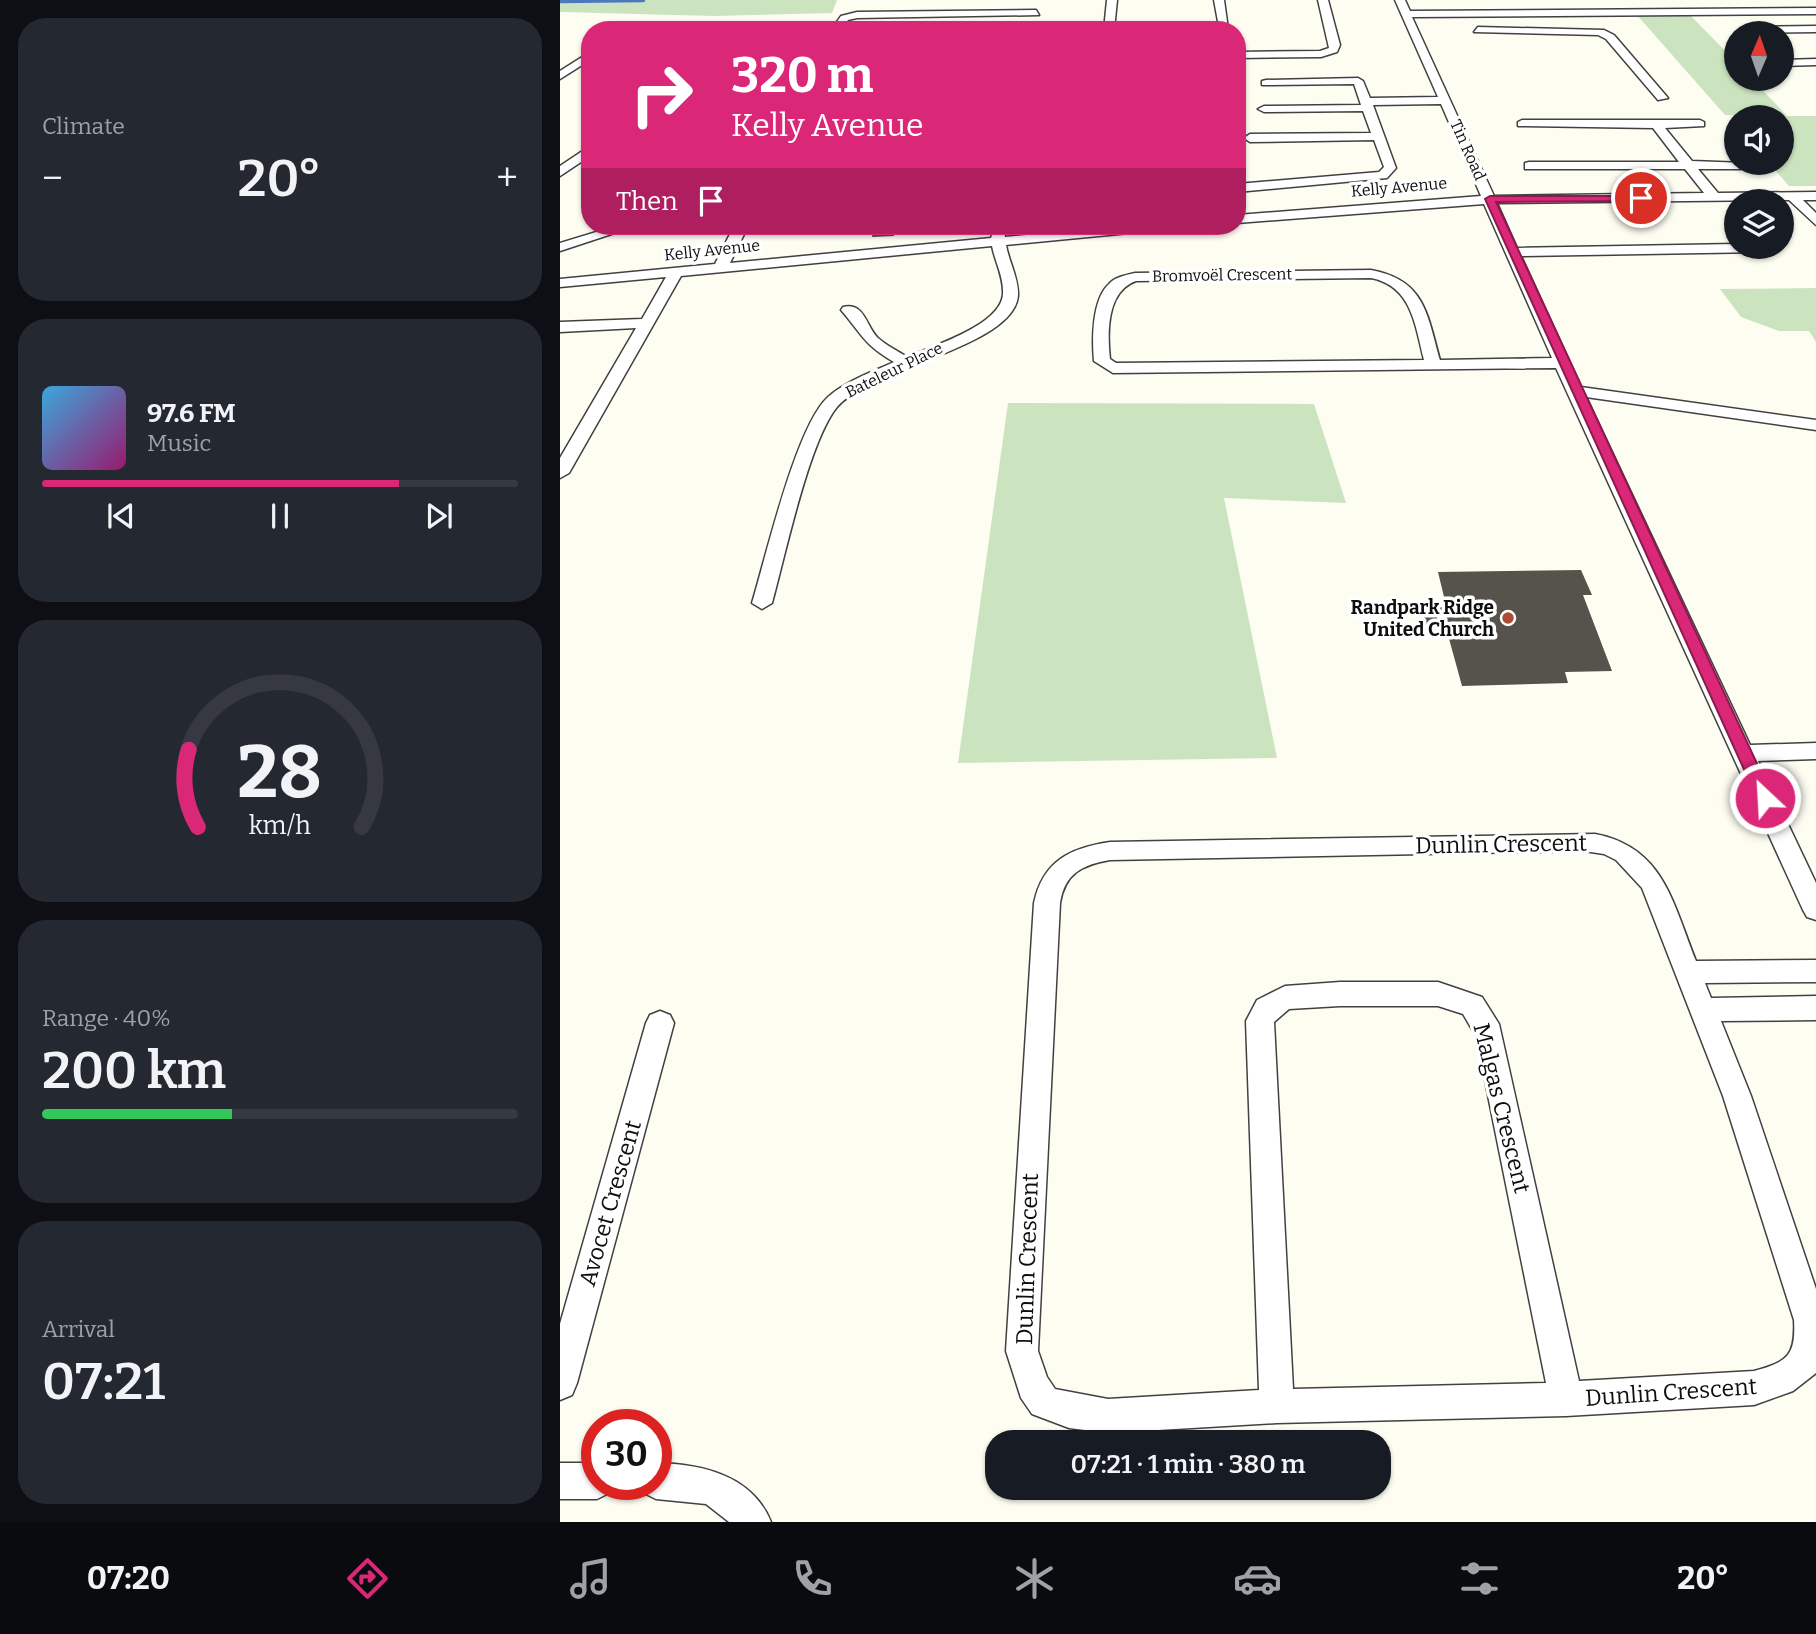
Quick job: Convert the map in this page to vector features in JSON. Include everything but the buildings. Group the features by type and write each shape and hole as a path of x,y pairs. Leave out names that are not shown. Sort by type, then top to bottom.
{"street":[{"path":"932,13 938,0"},
{"path":"847,21 857,15 932,13 1035,17 1039,0"},
{"path":"1110,21 1112,0"},
{"path":"1219,0 1223,21"},
{"path":"1246,55 1321,54 1333,50 1335,45 1323,0"},
{"path":"1403,7 1559,12 1816,10"},
{"name":"Tin Road","path":"1403,7 1562,363 1816,910"},
{"path":"1784,11 1811,29 1816,39"},
{"path":"1559,12 1571,30"},
{"path":"1478,30 1591,30 1610,37 1662,98"},
{"path":"560,76 581,61"},
{"path":"1794,62 1816,62"},
{"path":"1246,187 1389,173 1390,169 1358,81 1266,83"},
{"path":"1264,109 1445,100"},
{"path":"1522,124 1700,124"},
{"path":"1656,125 1714,197"},
{"path":"1250,138 1378,136"},
{"path":"560,172 581,157"},
{"path":"1529,166 1724,165"},
{"name":"Kelly Avenue","path":"1794,196 1816,196"},
{"name":"Kelly Avenue","path":"1246,218 1490,199 1724,197"},
{"path":"1794,198 1816,220"},
{"path":"560,247 599,235"},
{"path":"721,267 737,235"},
{"name":"Kelly Avenue","path":"560,283 721,267 981,235"},
{"name":"Bateleur Place","path":"762,603 812,444 830,404 846,392 905,362 979,330 998,318 1008,307 1009,284 997,235"},
{"path":"1513,252 1724,249"},
{"path":"560,473 677,271"},
{"name":"Bromvoël Crescent","path":"1433,363 1410,290 1398,280 1371,274 1135,277 1117,284 1109,291 1101,348 1102,361 1113,368 1562,363"},
{"path":"848,310 857,315 862,334 905,362"},
{"path":"560,327 646,323"},
{"path":"1577,391 1816,425"},
{"path":"1744,753 1816,751"},
{"name":"Dunlin Crescent","path":"1601,843 1615,847 1644,868 1688,972 1737,1096 1810,1320 1811,1353 1800,1369 1780,1382 1754,1388 1566,1399 1277,1406 1108,1416 1069,1411 1044,1402 1033,1386 1022,1351 1047,903 1049,886 1058,871 1072,860 1110,851 1601,843"},
{"path":"1688,972 1816,971"},
{"name":"Malgas Crescent","path":"1277,1406 1259,1021 1267,1008 1286,998 1340,994 1438,994 1472,1005 1482,1018 1489,1033 1566,1399"},
{"path":"1701,1010 1816,1008"},
{"name":"Avocet Crescent","path":"560,1383 660,1023"},
{"path":"560,1481 581,1481"},
{"path":"672,1481 695,1481 719,1491 740,1506 753,1522"}],"green space":[{"path":"560,0 837,0 832,13 714,16 560,12"},
{"path":"1636,14 1689,14 1724,50 1724,91 1763,91 1777,105 1724,105 1724,114"},
{"path":"1794,116 1816,116 1816,186 1789,186 1779,175 1794,175"},
{"path":"1816,288 1816,342 1809,331 1779,331 1741,317 1720,289"},
{"path":"1008,403 1314,404 1346,503 1224,498 1277,758 958,763"}],"waterway":[{"path":"560,1 643,0"}],"place":[{"name":"Randpark Ridge United Church","path":"1508,618"}],"route":[{"path":"1641,198 1490,199 1562,363 1765,798"}]}
